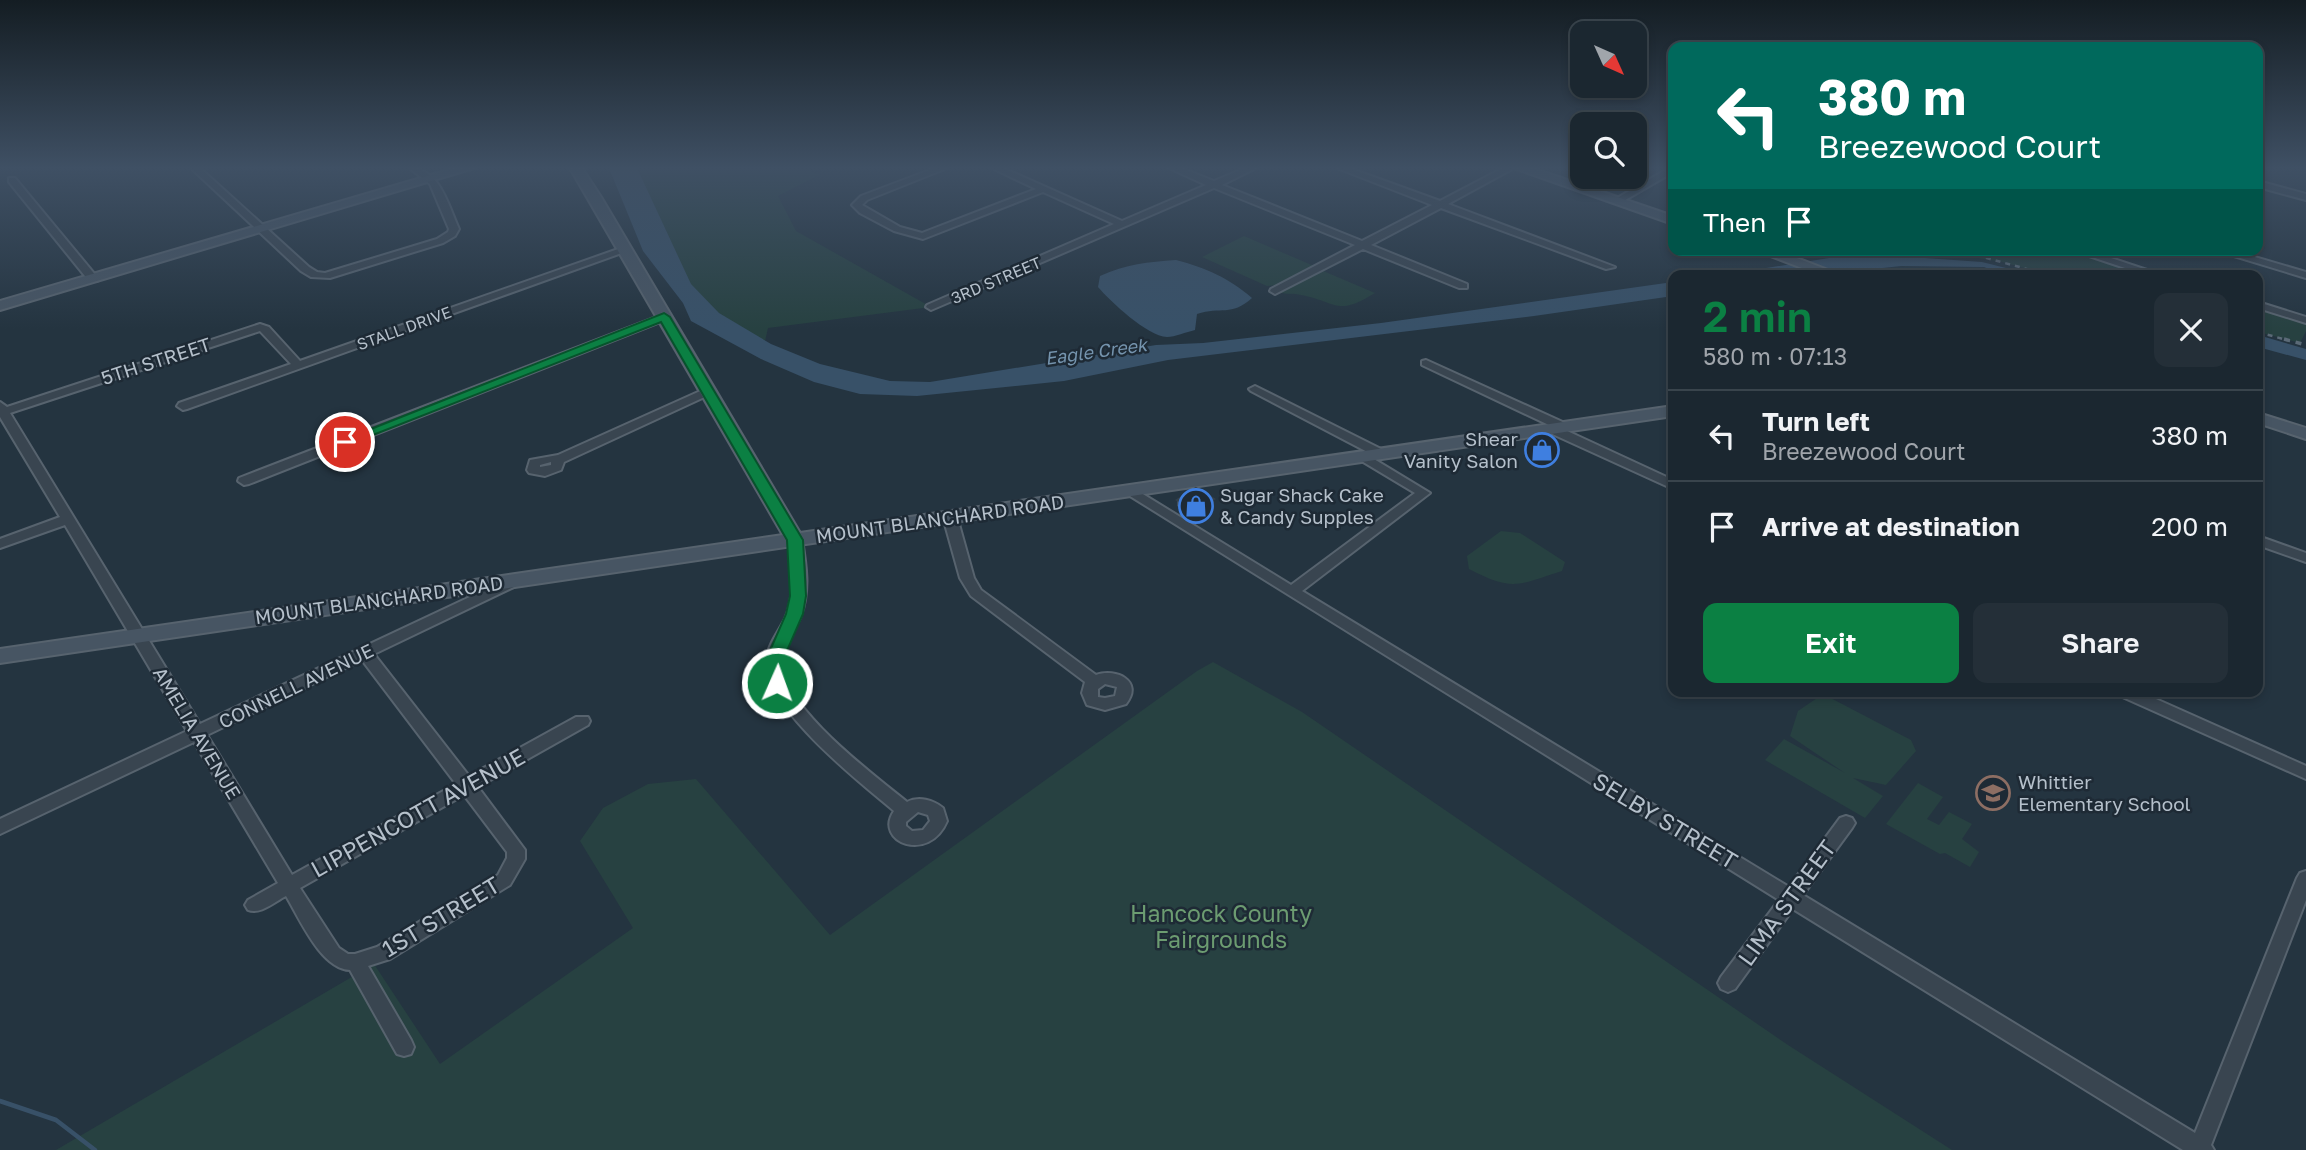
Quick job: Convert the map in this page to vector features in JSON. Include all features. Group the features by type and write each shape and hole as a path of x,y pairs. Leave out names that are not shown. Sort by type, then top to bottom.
{"street":[{"path":"46,222 93,279"},
{"path":"254,222 305,269 322,276 341,274 450,236 454,229 451,222"},
{"path":"0,306 286,222"},
{"path":"608,222 795,540 798,596 795,614 774,662 777,683 784,696 810,726 905,810"},
{"path":"885,222 914,235 934,233 962,222"},
{"path":"1117,222 1124,225"},
{"name":"3RD STREET","path":"931,307 1131,222"},
{"path":"1304,222 1463,286"},
{"path":"1275,291 1406,222"},
{"path":"1488,222 1610,267"},
{"name":"STALL DRIVE","path":"183,406 625,250"},
{"path":"1779,256 1819,270"},
{"path":"2095,256 2141,270"},
{"path":"2240,256 2306,275"},
{"path":"2263,307 2306,320"},
{"path":"244,481 664,317"},
{"name":"5TH STREET","path":"1,410 260,327 265,329 298,365"},
{"path":"1426,363 1668,483"},
{"path":"1255,389 1372,455 1424,493 1292,591"},
{"path":"558,460 707,392"},
{"name":"AMELIA AVENUE","path":"1,410 332,954 345,962 355,962"},
{"name":"MOUNT BLANCHARD ROAD","path":"0,656 1668,412"},
{"path":"2263,420 2306,434"},
{"name":"SELBY STREET","path":"1128,491 2201,1149"},
{"path":"950,517 963,567 976,593 1094,681"},
{"path":"0,544 68,519"},
{"path":"2263,542 2306,558"},
{"name":"CONNELL AVENUE","path":"0,827 515,580"},
{"path":"365,653 467,787"},
{"path":"2136,697 2306,773"},
{"name":"LIPPENCOTT AVENUE","path":"254,905 582,722"},
{"name":"1ST STREET","path":"355,962 383,953 505,880 516,859 516,850 467,787"},
{"name":"LIMA STREET","path":"1728,983 1846,823"},
{"path":"2201,1149 2245,1028 2306,878"},
{"path":"355,962 404,1047"}],"green space":[{"path":"651,222 791,222 796,231 931,307 768,328 763,350 700,311"},
{"path":"1244,236 1314,266 1279,285 1267,286 1202,257"},
{"path":"1966,256 2096,256 2142,270 2031,270"},
{"path":"1321,270 1375,293 1352,304 1337,306 1301,295 1279,292"},
{"path":"2263,307 2306,320 2306,331 2300,343 2263,333"},
{"path":"1501,531 1520,533 1565,562 1562,571 1516,584 1496,581 1469,569 1467,556"},
{"name":"Hancock County Fairgrounds","path":"1213,662 1302,712 1788,1045 1952,1150 56,1150 374,964 440,1064 633,928 580,841 603,808 648,784 696,779 830,935"},
{"path":"1819,697 1829,697 1911,740 1916,751 1886,785 1853,778 1883,796 1865,818 1765,760 1784,739 1845,773 1790,736 1798,711"},
{"path":"1918,783 1943,797 1927,819 1939,825 1949,812 1972,824 1962,839 1979,852 1970,867 1886,824"}],"water":[{"path":"631,222 662,222 691,284 719,313 771,344 820,364 890,381 930,382 1156,345 1203,343 1381,323 1668,283 1668,297 1534,316 1168,360 1064,381 917,396 860,394 814,382 761,359 691,321 683,303 643,251"},
{"path":"1896,256 1982,262 2014,270 1901,266 1864,270 1754,270 1829,258"},
{"path":"1176,260 1217,274 1252,298 1232,309 1197,314 1195,330 1167,337 1149,331 1120,309 1098,287 1100,276 1119,269"},
{"path":"2263,336 2306,349 2306,360 2263,348"}],"building":[{"path":"1196,488 1214,499 1195,511 1177,500"}],"waterway":[{"path":"0,1101 56,1120 95,1150"}],"railway":[{"path":"1979,256 2031,270"},
{"path":"2263,333 2290,341"},
{"path":"2284,339 2306,345"}],"place":[{"name":"Shear Vanity Salon","path":"1542,450"},
{"name":"Sugar Shack Cake & Candy Supples","path":"1196,506"},
{"name":"Whittier Elementary School","path":"1993,793"}],"route":[{"path":"345,442 664,317 795,540 797,606 776,653 774,669 777,683"}],"water label":[{"name":"Eagle Creek","path":"1096,352"}]}
